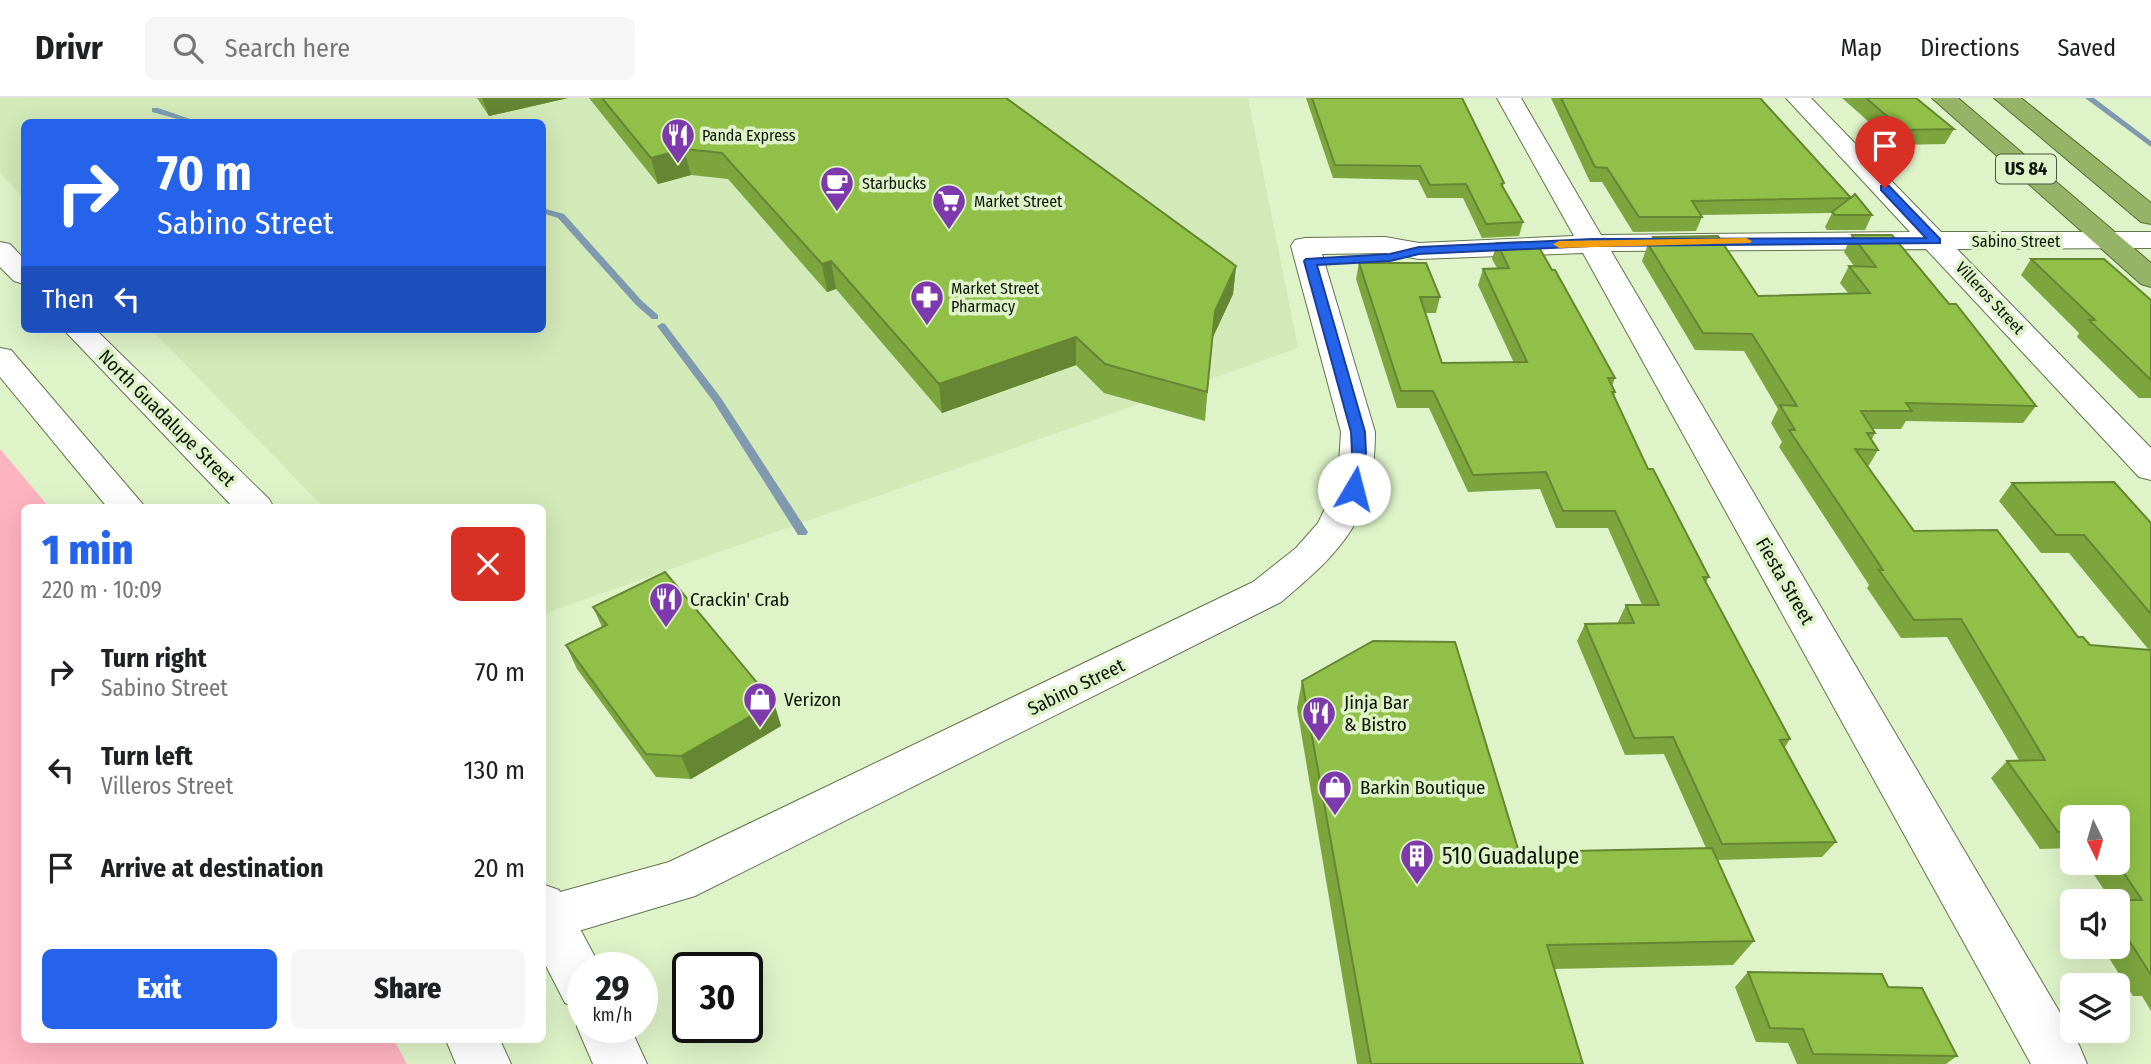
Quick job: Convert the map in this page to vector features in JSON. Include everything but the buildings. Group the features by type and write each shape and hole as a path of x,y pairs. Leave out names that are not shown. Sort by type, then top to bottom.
{"highway":[{"name":"US 84","path":"1944,98 2151,278"},
{"name":"US 84","path":"2006,98 2151,216"}],"street":[{"name":"Fiesta Street","path":"1509,98 2060,1064"},
{"name":"Villeros Street","path":"1798,98 2151,469"},
{"name":"Sabino Street","path":"546,914 678,881 1256,598 1321,545 1354,489 1359,453 1358,432 1307,254 1390,258 1419,251 1592,243 2151,240"},
{"path":"0,250 21,272"},
{"name":"North Guadalupe Street","path":"82,333 252,504"},
{"path":"0,358 125,504"},
{"path":"546,916 567,956"},
{"path":"474,1043 484,1064"},
{"path":"610,1043 620,1064"}],"shaded area":[{"path":"0,98 1248,98 1298,348 546,613 546,504 320,504 155,333 546,333 546,119 21,119 21,196 0,173"},
{"path":"0,449 46,504 21,504 21,1043 396,1043 407,1064 0,1064"}],"waterway":[{"path":"2089,98 2151,145"},
{"path":"155,110 185,119"},
{"path":"546,211 561,216 639,303 655,317"},
{"path":"662,326 717,400 802,532"}],"slow traffic":[{"path":"1559,244 1746,241"}],"place":[{"name":"Panda Express","path":"678,165"},
{"name":"Starbucks","path":"837,213"},
{"name":"Market Street","path":"949,231"},
{"name":"Market Street Pharmacy","path":"927,327"},
{"name":"Crackin' Crab","path":"666,629"},
{"name":"Verizon","path":"760,729"},
{"name":"Jinja Bar & Bistro","path":"1319,743"},
{"name":"Barkin Boutique","path":"1335,817"},
{"name":"510 Guadalupe","path":"1417,886"}],"route":[{"path":"1354,489 1359,453 1358,432 1310,261 1390,258 1419,251 1592,243 1936,241 1885,188"}]}
